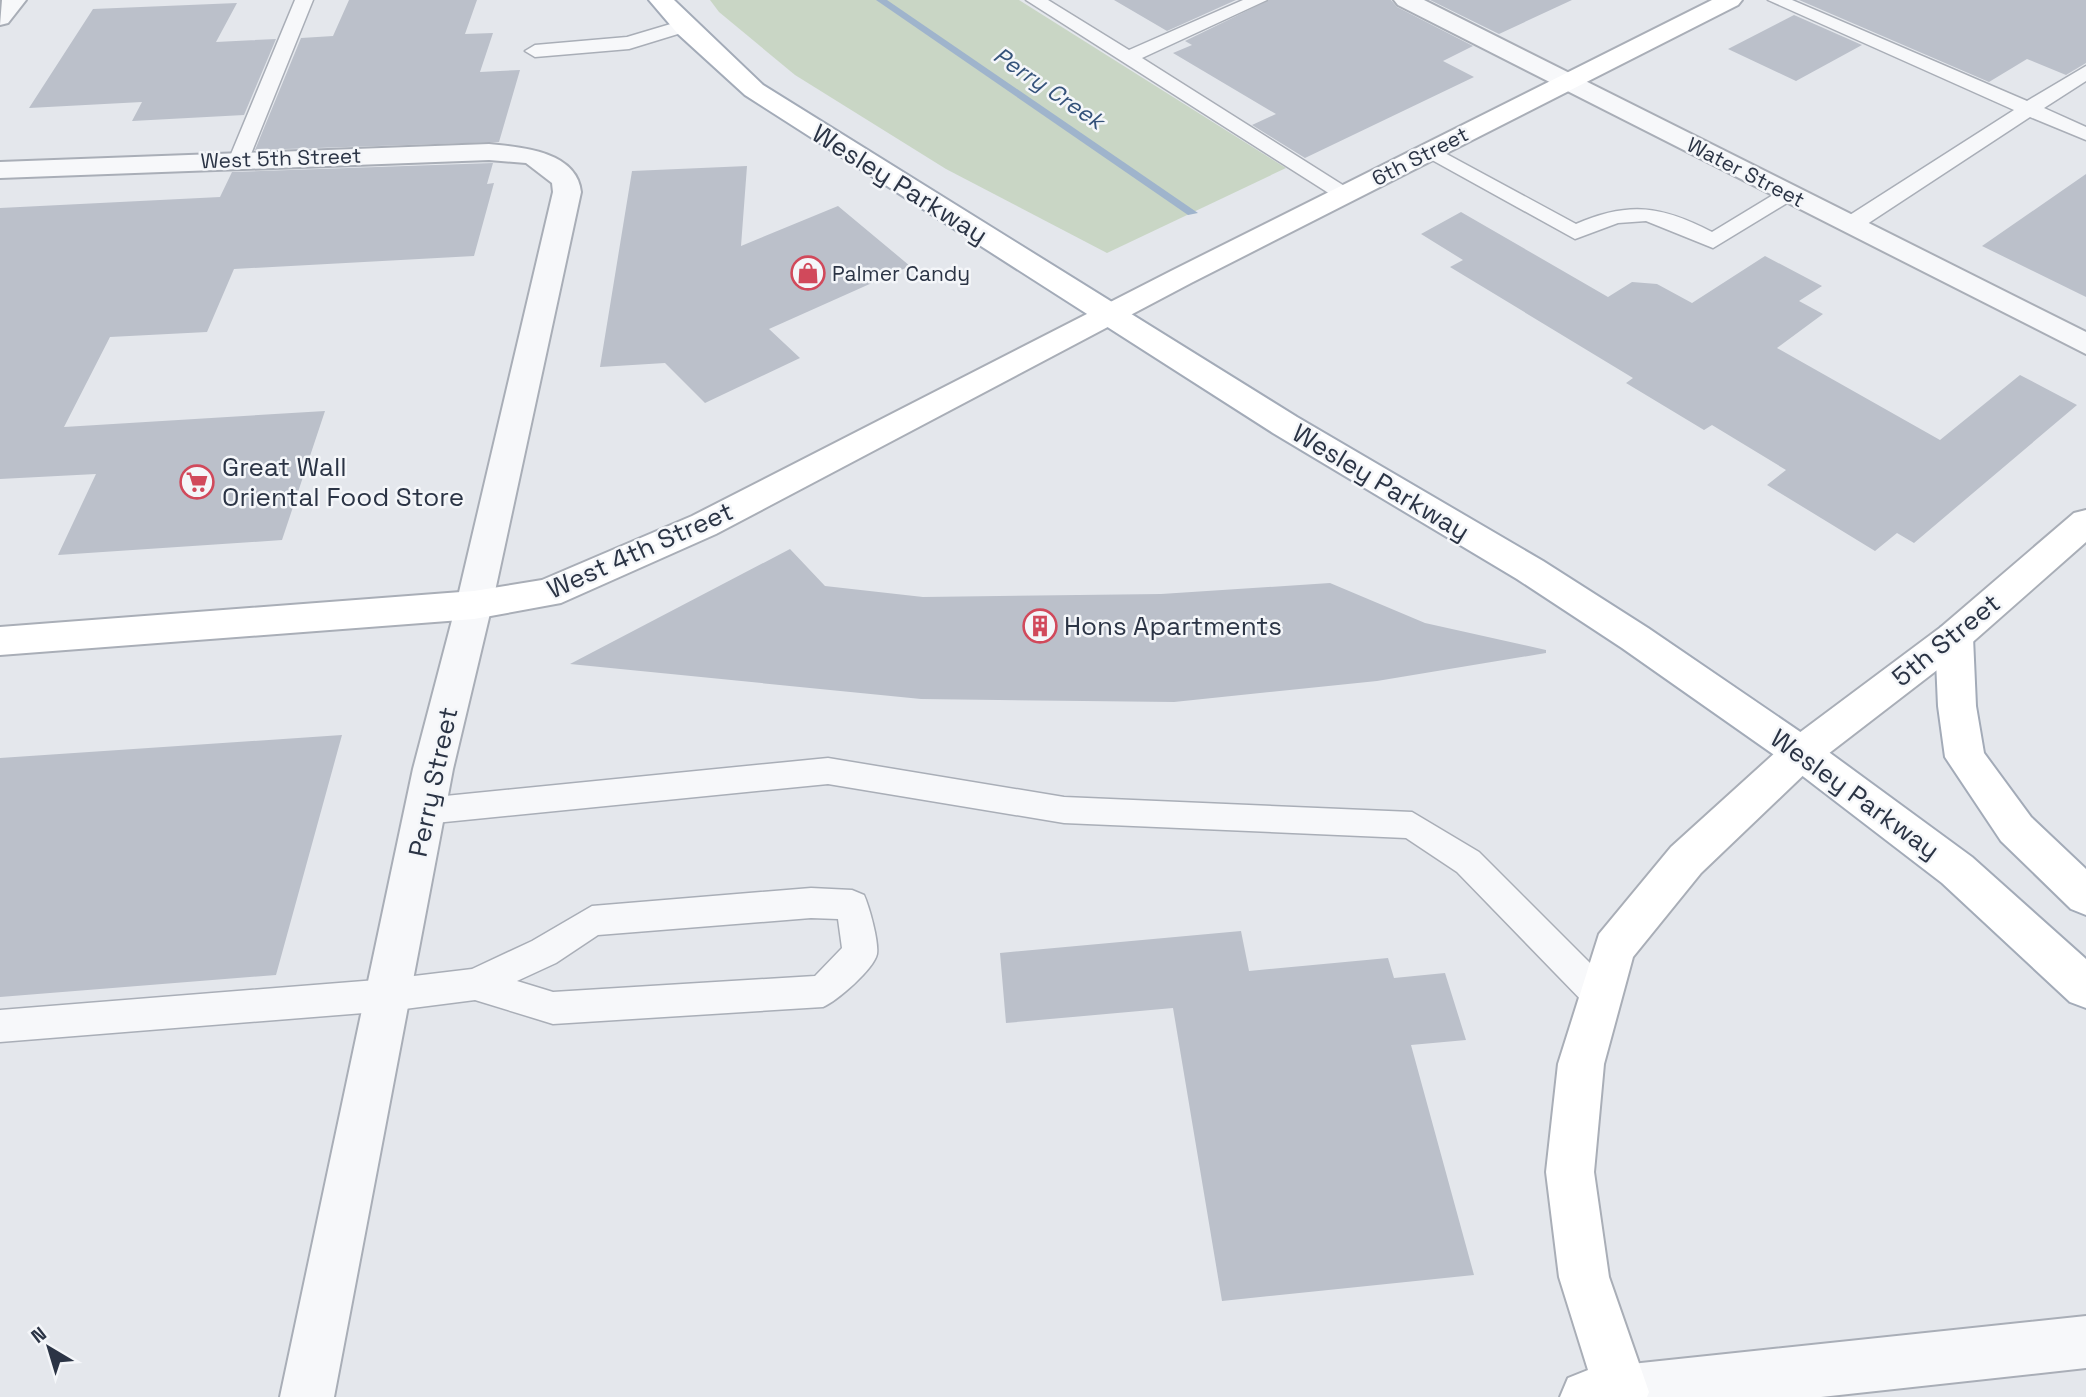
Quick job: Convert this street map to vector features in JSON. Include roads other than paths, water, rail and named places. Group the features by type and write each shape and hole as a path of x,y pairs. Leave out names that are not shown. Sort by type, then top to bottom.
{"main road":[{"name":"Wesley Parkway","path":"661,0 684,26 754,90 1285,425 1530,570 1801,753 1957,870 2086,988"},
{"name":"6th Street","path":"1111,316 1730,0"},
{"name":"West 4th Street","path":"0,641 474,605 548,593 692,530 1111,316"},
{"name":"5th Street","path":"1611,1396 1584,1277 1570,1172 1581,1064 1614,948 1686,860 1801,753 1954,636 2086,522"},
{"path":"1954,636 1958,706 1965,757 2016,829 2086,896"}],"street":[{"name":"Water Street","path":"1406,0 1850,225 2082,337"},
{"name":"West 5th Street","path":"0,170 239,159 489,152 533,156 557,173"},
{"name":"Perry Street","path":"307,1397 425,811 567,192 566,180 557,173"},
{"path":"1611,1396 2086,1342"}],"lane":[{"path":"239,159 304,0"},
{"path":"1035,0 1346,194"},
{"path":"1127,58 1258,0"},
{"path":"1777,0 2086,134"},
{"path":"535,51 629,43 684,26"},
{"path":"1850,225 2086,72"},
{"path":"1430,151 1575,232 1615,215 1639,212 1661,216 1713,241 1791,194"},
{"path":"425,811 828,771 1064,810 1412,825 1468,862 1600,996"},
{"path":"0,1026 389,995 475,984 544,951 593,922 811,903 852,905 860,953 822,990 553,1008 475,984"}],"waterway":[{"name":"Perry Creek","path":"881,0 1192,213"}],"place":[{"name":"Palmer Candy","path":"808,273"},
{"name":"Great Wall Oriental Food Store","path":"197,482"},
{"name":"Hons Apartments","path":"1040,626"}]}
